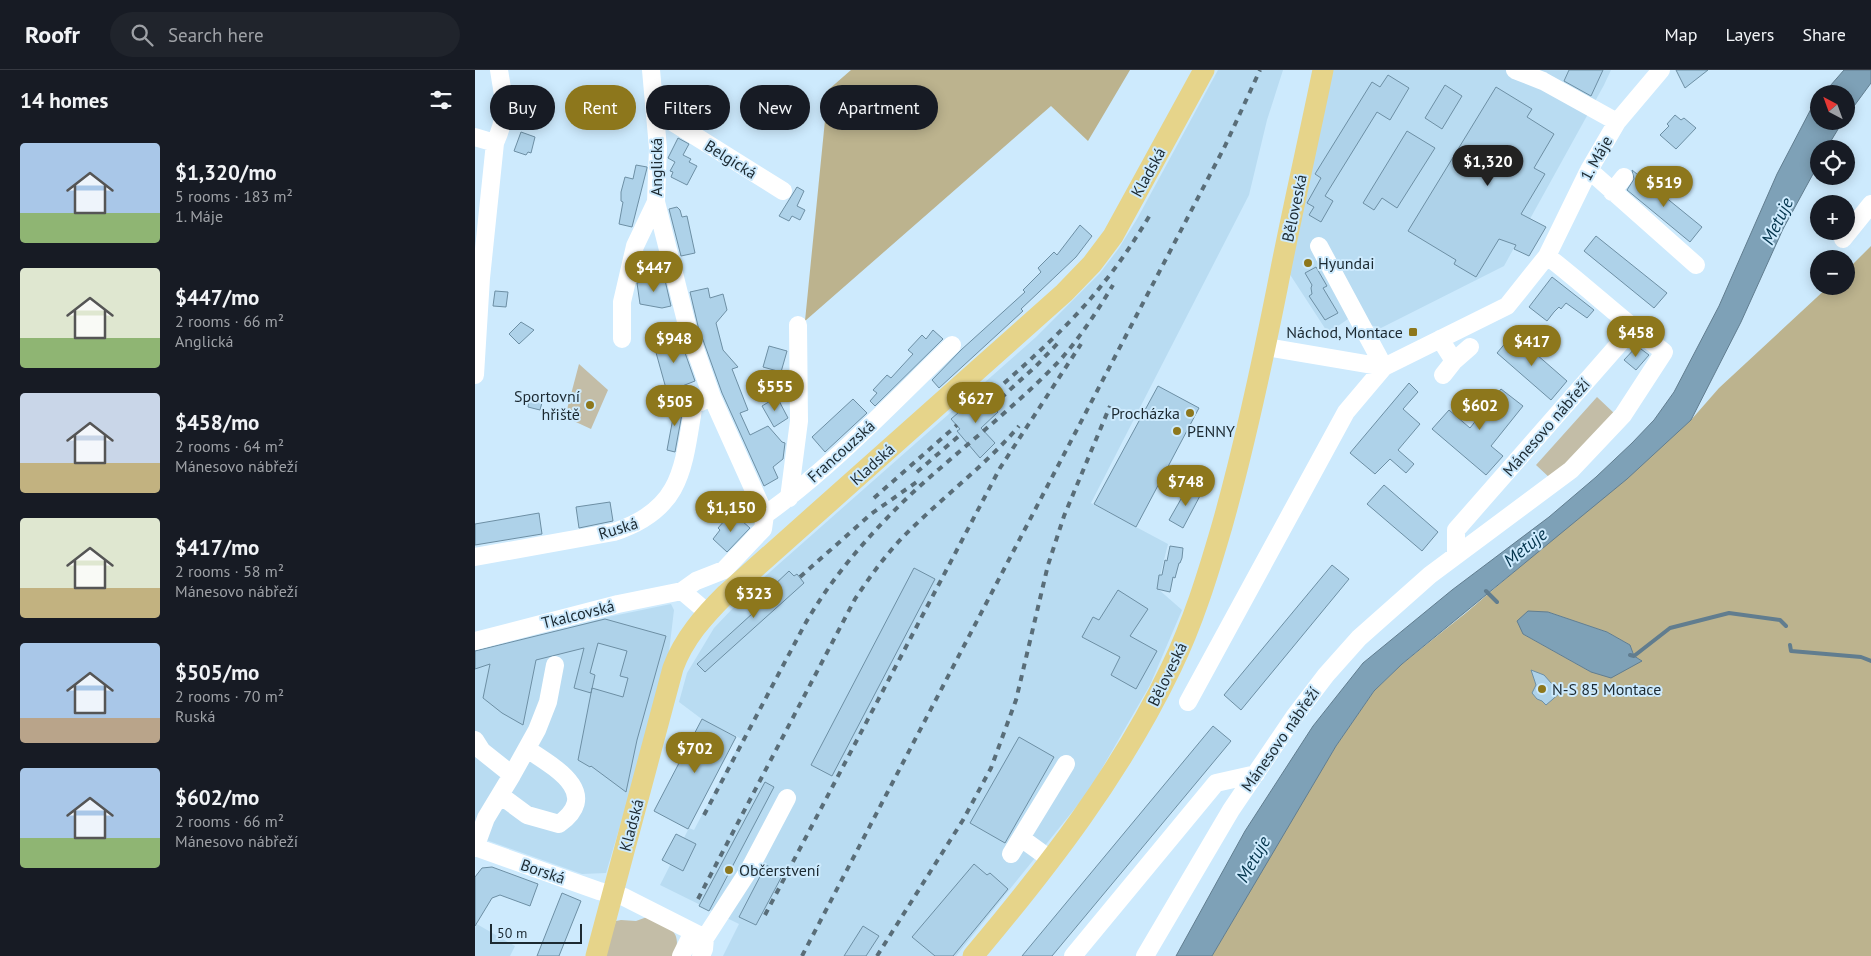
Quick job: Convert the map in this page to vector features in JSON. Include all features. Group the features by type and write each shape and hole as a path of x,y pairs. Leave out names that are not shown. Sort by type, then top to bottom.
{"main road":[{"name":"Kladská","path":"595,956 617,896 673,668 689,635 726,594 1064,293 1092,264 1113,236 1205,70"},
{"name":"Běloveská","path":"973,956 1095,799 1120,761 1154,701 1185,638 1213,557 1235,479 1266,346 1323,70"}],"street":[{"path":"475,375 478,278 495,143 504,123 506,110 499,70"},
{"name":"Anglická","path":"651,70 652,85"},
{"path":"1515,70 1543,81 1617,122"},
{"name":"1. Máje","path":"1547,256 1589,170 1617,122 1661,70"},
{"name":"Anglická","path":"657,130 658,148 656,202 688,328 712,398 765,515"},
{"name":"Belgická","path":"685,130 783,191"},
{"path":"475,137 495,143"},
{"path":"1589,170 1696,265"},
{"path":"1612,192 1624,177"},
{"path":"622,339 622,302 635,246 656,202"},
{"path":"1855,224 1871,204"},
{"path":"1319,246 1384,367"},
{"path":"1547,256 1585,285 1633,328"},
{"name":"Běloveská","path":"1188,702 1346,412 1384,367 1507,306 1547,256"},
{"name":"Francouzská","path":"789,498 799,421 798,325"},
{"name":"Mánesovo nábřeží","path":"1145,956 1217,833 1294,717 1326,674 1359,638 1430,575 1571,470 1623,415 1663,352 1633,328 1456,530 1456,555"},
{"path":"1439,339 1448,368 1470,347"},
{"name":"Francouzská","path":"789,498 865,430 952,345"},
{"path":"1266,346 1384,367"},
{"name":"Ruská","path":"475,557 614,532 634,526 644,520 657,509 675,488 682,472 693,409 696,404 712,398"},
{"path":"765,515 789,498"},
{"name":"Tkalcovská","path":"475,641 618,604 682,591 696,581 724,570 763,529 765,515"},
{"path":"682,591 708,612"},
{"path":"475,848 486,818 537,730 548,702 555,665"},
{"path":"475,740 482,751 512,775"},
{"path":"500,795 527,815 559,824 569,817 575,809 575,789 569,781 555,768 527,749"},
{"path":"1011,854 1065,764"},
{"path":"1073,956 1216,783 1256,774"},
{"path":"681,956 749,870 787,798"},
{"path":"1021,838 1050,859"},
{"name":"Borská","path":"475,848 617,896 699,935"},
{"path":"699,935 705,949 701,956"}],"shaded area":[{"path":"851,70 1130,70 1088,141 1051,106 805,321 824,130 938,130 938,85 834,85"},
{"path":"1218,70 1283,70 1267,120 1249,195 1091,503 1168,544 1157,588 1182,610 1150,685 1089,791 956,956 723,956 739,924 660,885 689,828 694,830 742,739 703,720 679,702 687,673 714,628 754,586 1036,337 1100,273 1119,248 1137,219"},
{"path":"1332,70 1611,70 1504,266 1381,328 1348,319 1328,333 1289,273"},
{"path":"1871,246 1871,956 1212,956 1336,746 1374,691 1402,664 1467,612 1691,420 1719,388 1819,295 1855,295 1855,262","holes":["1548,612 1607,632 1630,645 1634,656 1642,661 1591,672 1523,634"]},
{"path":"579,364 608,390 591,429 565,417"},
{"path":"1597,397 1616,415 1551,479 1536,465"},
{"path":"671,604 674,610 668,660 606,873 582,874 475,836 475,653 608,617"},
{"path":"647,917 672,930 675,934 677,947 674,956 604,956 616,921 636,921"},
{"path":"475,923 515,946 510,956 475,956"}],"water":[{"path":"1844,70 1871,70 1871,83 1855,105 1855,85 1831,85"},
{"name":"Metuje","path":"1810,111 1810,130 1838,130 1831,140 1810,140 1810,180 1783,229 1741,322 1691,420 1627,479 1402,664 1374,691 1336,746 1212,956 1176,956 1245,831 1313,726 1363,663 1452,590 1549,517 1596,477 1654,420 1674,392 1719,306 1777,174"},
{"path":"1528,611 1548,612 1607,632 1630,645 1634,656 1642,661 1611,678 1591,672 1523,634 1517,621"}],"building":[{"path":"1569,70 1603,70 1591,96 1564,81"},
{"path":"1676,70 1708,70 1685,88"},
{"path":"1388,75 1409,88 1390,120 1377,112 1325,196 1333,201 1321,222 1309,215 1314,207 1307,203 1321,178 1315,174 1372,82 1380,87"},
{"path":"1445,85 1462,96 1442,129 1425,118"},
{"path":"1496,87 1532,109 1527,117 1554,134 1534,168 1545,174 1521,214 1546,227 1529,256 1514,249 1516,245 1499,239 1476,277 1454,264 1456,260 1408,231"},
{"path":"1675,115 1681,120 1684,118 1696,128 1676,149 1660,135 1669,126 1667,124"},
{"path":"1407,131 1435,148 1397,208 1382,198 1374,210 1363,203"},
{"path":"521,132 535,137 531,153 528,152 526,155 514,151"},
{"path":"678,138 689,144 683,155 691,159 689,162 697,166 687,185 671,177 673,172 670,171 675,162 668,158"},
{"path":"636,165 647,168 632,227 619,224 623,202 621,201 621,192 625,177 633,179"},
{"path":"1632,170 1702,227 1690,242 1627,190 1634,179"},
{"path":"797,187 804,191 797,206 805,210 800,220 792,216 789,221 779,216"},
{"path":"677,207 682,217 687,216 695,253 681,256 669,209"},
{"path":"1080,225 1092,236 1076,257 1021,309 1023,311 939,388 932,380 961,350 1025,292 1023,290 1041,272 1038,268 1054,252 1057,255"},
{"path":"1596,236 1667,293 1654,308 1584,251"},
{"path":"1316,267 1327,286 1323,288 1338,313 1325,320 1309,296 1312,294 1312,285 1305,273"},
{"path":"664,276 671,306 662,308 640,304 637,283"},
{"path":"1552,277 1594,310 1587,318 1566,303 1561,309 1559,307 1547,321 1529,307"},
{"path":"708,288 710,298 723,294 727,310 716,323 723,350 738,367 732,369 748,410 740,413 750,435 768,426 785,443 783,459 773,467 778,478 764,486 722,393 698,326 690,292"},
{"path":"495,291 508,292 506,307 493,306"},
{"path":"521,322 534,330 519,344 509,334"},
{"path":"933,330 943,339 875,406 870,401 877,393 873,390 887,375 891,378 913,354 908,350 922,335 926,339"},
{"path":"678,333 695,381 667,392 655,349 663,347 662,344 667,343 666,337"},
{"path":"1513,334 1567,381 1551,400 1497,353"},
{"path":"769,346 787,351 781,372 763,367"},
{"path":"1637,346 1649,355 1636,370 1624,360"},
{"path":"1409,383 1418,392 1403,409 1420,424 1398,450 1414,464 1406,473 1390,459 1375,474 1350,453"},
{"path":"1158,386 1199,408 1136,527 1094,504"},
{"path":"1501,389 1523,406 1491,446 1503,456 1486,475 1432,429 1449,410 1470,428"},
{"path":"981,393 998,412 981,428 995,443 980,458 957,431 960,429 951,419"},
{"path":"530,395 543,399 540,410 528,407"},
{"path":"777,397 788,418 774,427 762,406"},
{"path":"853,399 867,413 825,452 812,437"},
{"path":"676,402 684,403 675,452 667,450"},
{"path":"1189,485 1202,492 1183,528 1169,520"},
{"path":"1384,485 1438,532 1422,551 1367,504"},
{"path":"610,502 613,521 579,528 576,507"},
{"path":"539,513 542,534 475,545 475,524"},
{"path":"734,514 750,528 727,552 713,539 720,530 718,528"},
{"path":"1170,546 1183,548 1182,558 1175,578 1173,577 1170,592 1157,589 1159,575 1162,575"},
{"path":"1332,565 1349,579 1241,710 1224,695"},
{"path":"914,568 935,579 832,776 811,765"},
{"path":"789,571 794,576 797,574 804,583 705,672 697,664 775,593 771,588"},
{"path":"1118,590 1148,609 1130,636 1157,651 1136,689 1111,675 1120,657 1082,637 1093,617 1099,620"},
{"path":"605,619 666,636 637,740 626,792 591,766 578,760 591,693 574,688 584,648 536,660 523,725 502,713 483,698 490,664 475,669 475,651","holes":["598,643 627,651 620,676 628,678 623,697 592,688 595,675 590,673"]},
{"path":"1531,670 1544,675 1560,693 1546,705 1532,693 1536,685"},
{"path":"702,719 736,737 688,829 654,811"},
{"path":"1213,726 1231,741 1052,956 1022,956"},
{"path":"1019,737 1054,757 1005,843 970,823"},
{"path":"765,782 774,787 709,911 699,906"},
{"path":"676,834 696,844 683,871 662,860"},
{"path":"974,864 987,875 990,873 1008,889 953,956 935,956 912,937"},
{"path":"766,865 783,874 756,925 739,917"},
{"path":"492,867 538,884 530,906 500,895 492,898 475,926 475,877 482,868"},
{"path":"562,893 581,901 559,956 537,956"},
{"path":"863,926 879,936 866,956 844,956"}],"waterway":[{"path":"1486,591 1497,602"},
{"path":"1630,655 1634,656 1670,628 1729,613 1780,620 1786,626"},
{"path":"1790,645 1791,651 1861,657 1871,661"}],"railway":[{"path":"802,956 1225,146 1260,70"},
{"path":"986,399 1049,343 1078,313 1117,265 1150,215"},
{"path":"704,815 805,624 839,573 878,527 907,498 1005,413 1061,359 1089,323 1113,285"},
{"path":"992,406 1035,367 1061,340"},
{"path":"765,915 1000,468 1081,344"},
{"path":"877,956 963,820 991,768 1016,700 1048,565 1064,516 1110,406"},
{"path":"874,498 957,425"},
{"path":"698,899 860,591 902,538 991,455 1019,426"},
{"path":"917,472 960,435"},
{"path":"800,577 871,514 918,481"}],"place":[{"name":"Hyundai","path":"1308,263"},
{"name":"Náchod, Montace","path":"1413,332"},
{"name":"Sportovní hřiště","path":"590,405"},
{"name":"Procházka","path":"1190,413"},
{"name":"PENNY","path":"1177,431"},
{"name":"N-S 85 Montace","path":"1542,689"},
{"name":"Občerstvení","path":"729,870"}]}
